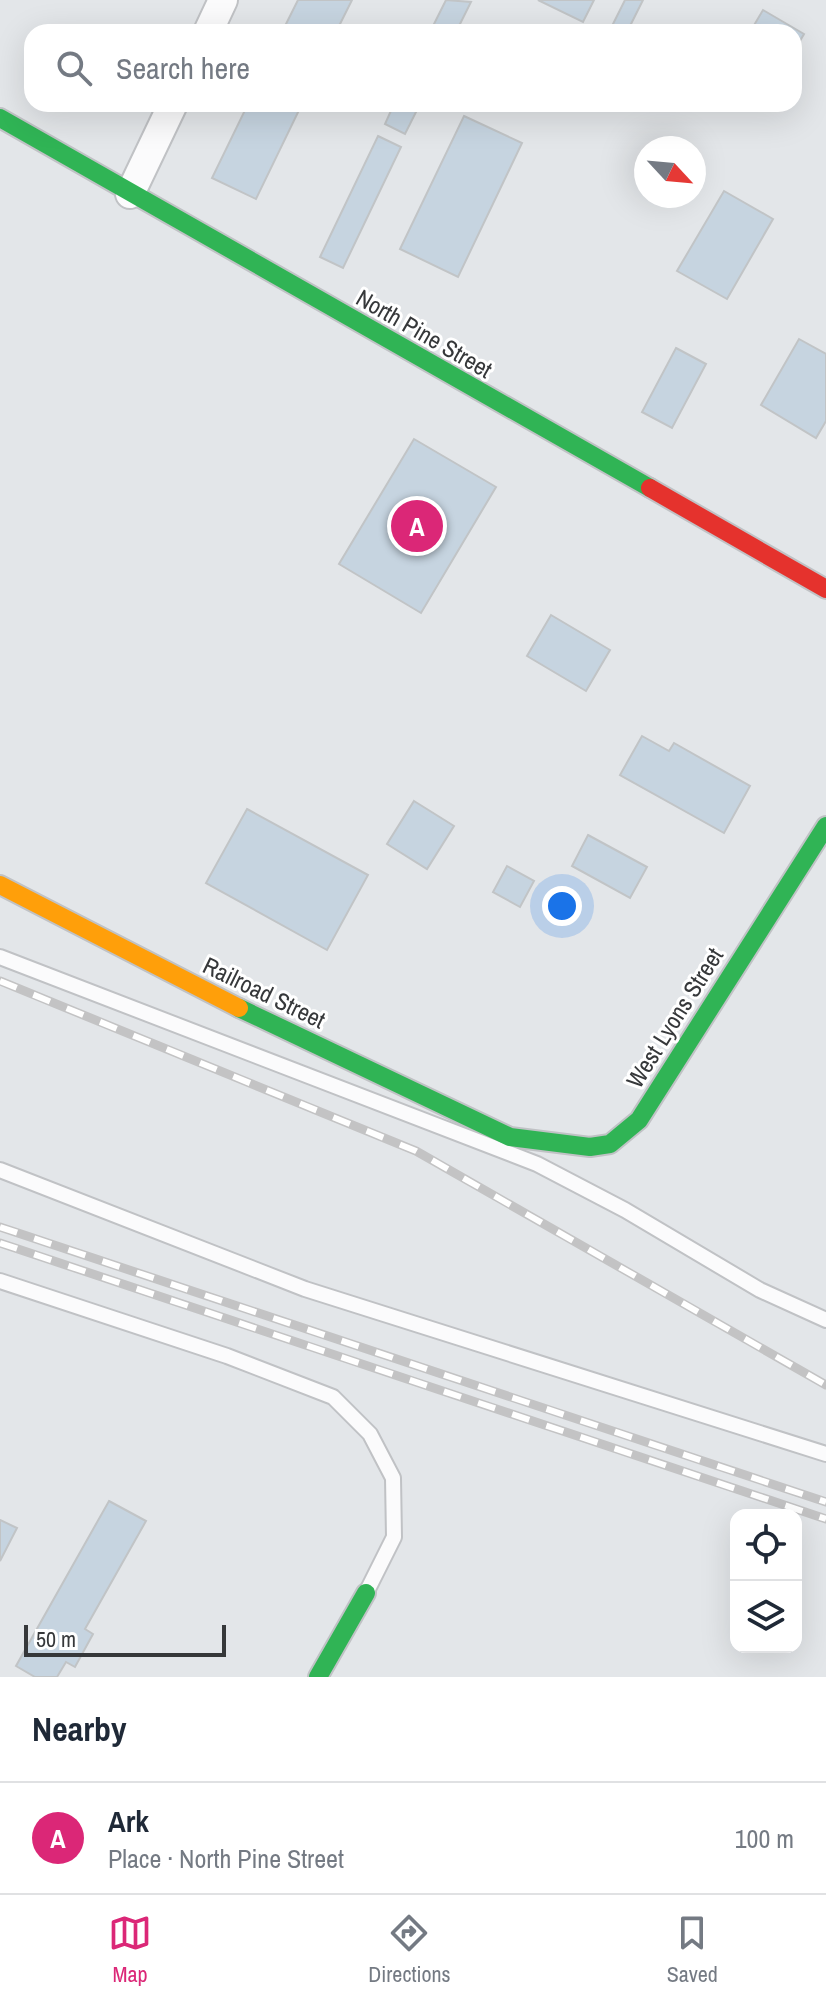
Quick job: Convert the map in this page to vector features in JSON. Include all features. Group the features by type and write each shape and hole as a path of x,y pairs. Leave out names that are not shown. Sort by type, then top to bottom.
{"street":[{"path":"212,24 223,0"},
{"path":"130,194 169,112"},
{"name":"North Pine Street","path":"0,118 826,589"},
{"name":"West Lyons Street","path":"510,1137 590,1147 610,1144 639,1120 826,826"},
{"name":"Railroad Street","path":"0,885 211,995 510,1137"},
{"path":"318,1677 366,1593"}],"lane":[{"path":"0,957 537,1164 625,1210 760,1290 826,1320"},
{"path":"0,1170 305,1289 826,1454"},
{"path":"0,1281 227,1356 333,1397 370,1434 393,1478 394,1537 366,1593"}],"building":[{"path":"298,0 352,0 340,24 286,24"},
{"path":"446,0 471,2 460,24 434,24"},
{"path":"538,0 594,0 583,22"},
{"path":"625,0 643,0 631,24 613,24"},
{"path":"763,10 787,24 755,24"},
{"path":"244,112 298,112 256,199 212,178"},
{"path":"390,112 416,112 405,134 385,124"},
{"path":"464,116 522,143 458,277 400,249"},
{"path":"378,136 401,147 343,268 320,257"},
{"path":"724,191 773,219 727,299 677,271"},
{"path":"799,339 826,354 826,421 816,438 761,405"},
{"path":"676,348 706,364 672,428 642,412"},
{"path":"414,439 496,487 421,613 339,564"},
{"path":"551,615 610,650 586,691 527,656"},
{"path":"642,736 669,751 674,743 750,786 724,833 620,775"},
{"path":"414,801 454,826 427,869 387,844"},
{"path":"247,809 368,875 327,950 206,883"},
{"path":"588,835 647,867 630,898 572,866"},
{"path":"507,866 534,881 520,907 493,892"},
{"path":"109,1501 146,1521 85,1629 93,1634 75,1667 66,1662 57,1677 35,1677 16,1666"},
{"path":"0,1520 17,1528 0,1561"}],"railway":[{"path":"0,981 416,1151 826,1385"},
{"path":"0,1227 826,1502"},
{"path":"0,1243 826,1519"}],"traffic: fast":[{"path":"0,118 650,488"},
{"path":"239,1008 510,1137 590,1147 610,1144 639,1120 826,826"},
{"path":"318,1677 366,1593"}],"traffic: slow":[{"path":"0,885 239,1008"}],"traffic: jam":[{"path":"650,488 826,589"}],"place":[{"name":"Ark","path":"417,526"}]}
